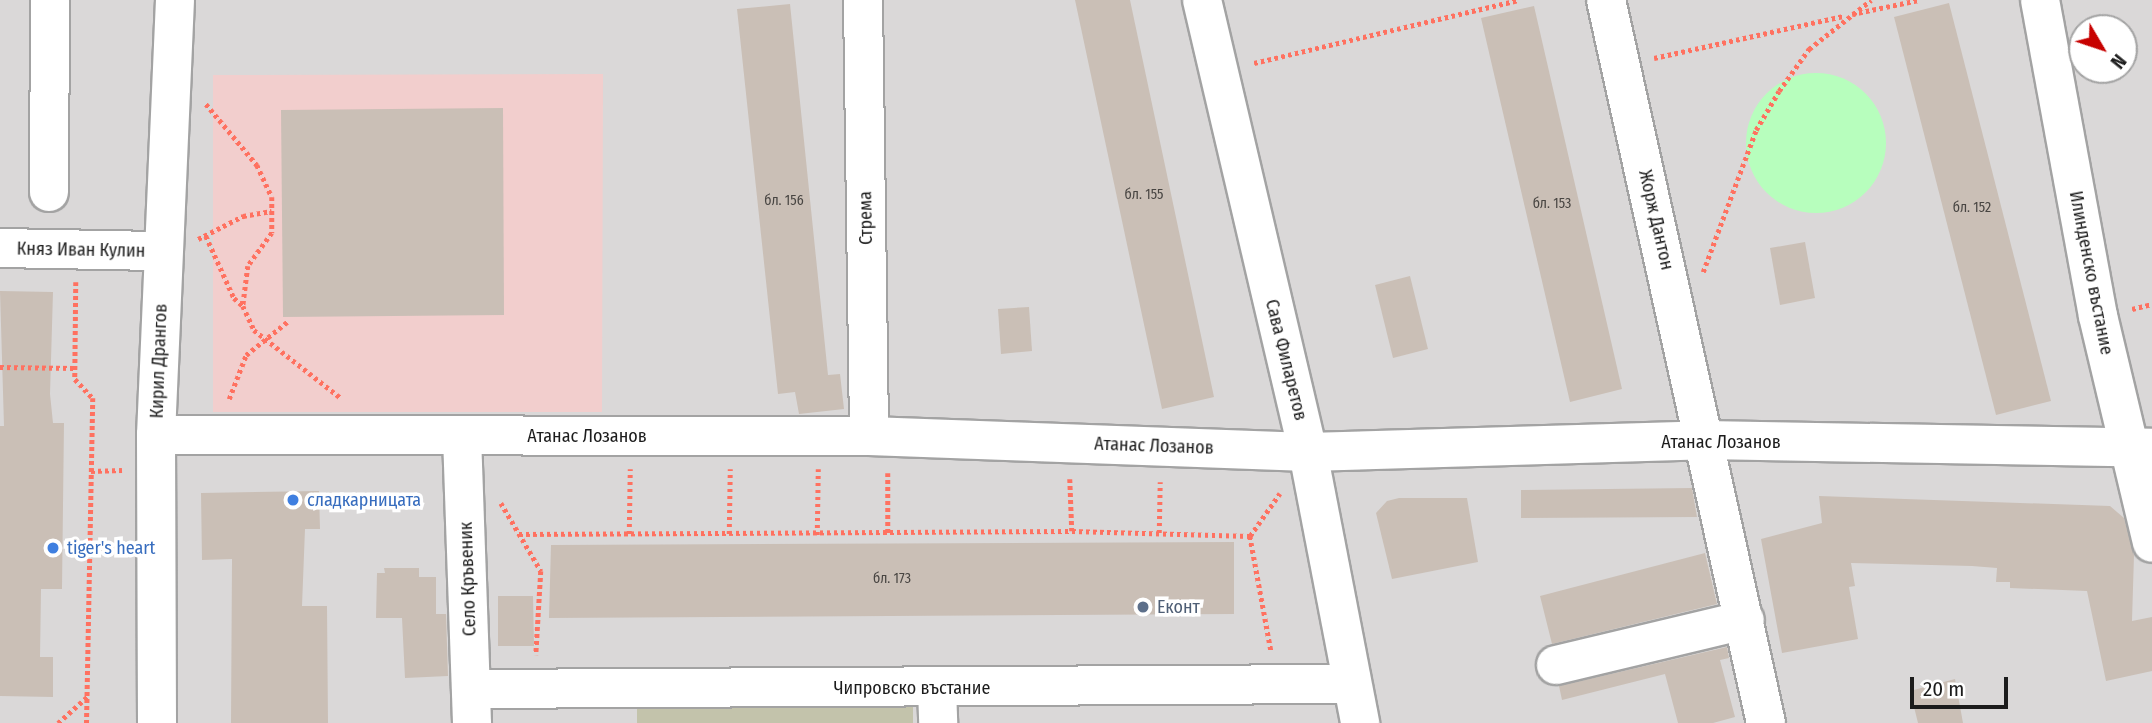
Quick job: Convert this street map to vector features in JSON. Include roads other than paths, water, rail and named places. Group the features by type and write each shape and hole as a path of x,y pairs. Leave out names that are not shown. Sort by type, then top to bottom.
{"street":[{"path":"49,192 50,0"},
{"name":"Кирил Дрангов","path":"157,723 156,435 175,0"},
{"name":"Стрема","path":"863,0 878,436"},
{"name":"Сава Филаретов","path":"1202,0 1216,72 1308,452 1360,723"},
{"name":"Жорж Дантон","path":"1606,0 1766,723"},
{"name":"Илинденско въстание","path":"2040,0 2098,316 2140,447 2152,543"},
{"name":"Княз Иван Кулин","path":"0,248 163,251"},
{"name":"Атанас Лозанов","path":"156,435 878,436 1308,452 1705,440 2140,447"},
{"name":"Село Кръвеник","path":"462,436 472,706"},
{"path":"1556,665 1745,620"},
{"name":"Чипровско въстание","path":"472,706 533,691 937,706 1277,685 1353,684"}],"place":[{"name":"сладкарницата","path":"293,500"},
{"name":"tiger's heart","path":"53,548"},
{"name":"Еконт","path":"1143,607"}]}
